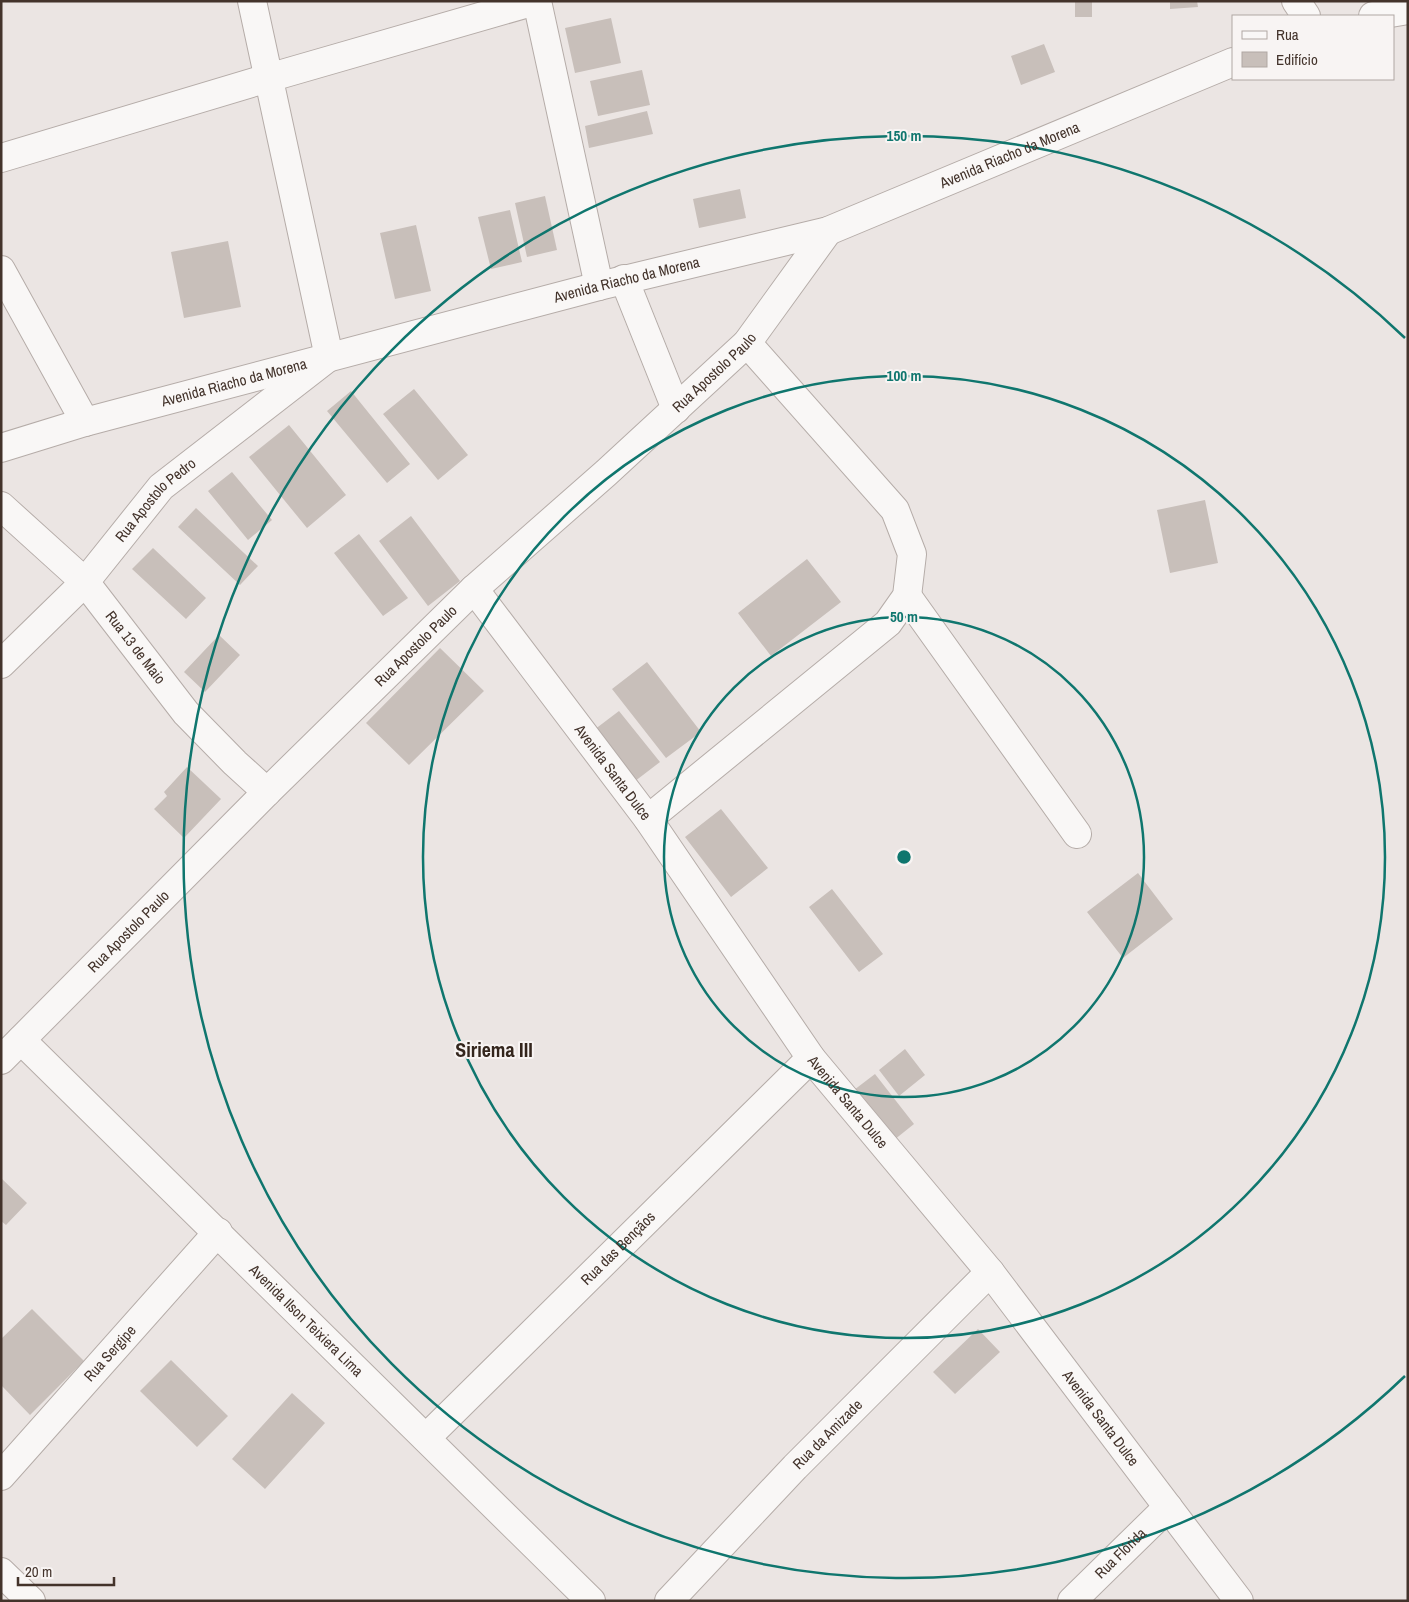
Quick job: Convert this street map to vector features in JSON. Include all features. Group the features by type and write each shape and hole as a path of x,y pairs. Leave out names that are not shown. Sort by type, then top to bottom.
{"street":[{"path":"252,1 330,357"},
{"path":"1,158 268,78 536,1 612,282 676,409"},
{"path":"1296,1 1305,15"},
{"path":"1379,15 1408,10"},
{"name":"Avenida Riacho da Morena","path":"1,448 86,422 612,282 828,231 1232,62"},
{"name":"Rua Apostolo Paulo","path":"1,1060 267,792 474,589 676,409 747,343 828,231"},
{"path":"1,270 86,422"},
{"path":"648,819 888,623 907,596 912,554 895,510 747,343"},
{"name":"Rua Apostolo Pedro","path":"1,664 86,582 161,487 330,357"},
{"name":"Rua 13 de Maio","path":"1,506 86,582 186,713 235,763 267,792"},
{"name":"Avenida Santa Dulce","path":"474,589 648,819 811,1058 990,1272 1239,1601"},
{"path":"907,596 1077,834"},
{"name":"Avenida Ilson Teixiera Lima","path":"21,1040 591,1601"},
{"name":"Rua das Bençãos","path":"426,1438 811,1058"},
{"name":"Rua Sergipe","path":"1,1476 218,1232"},
{"name":"Rua da Amizade","path":"669,1601 795,1467 990,1272"},
{"name":"Rua Flórida","path":"1072,1601 1168,1507"},
{"path":"1,1572 31,1601"}],"building":[{"path":"1075,1 1092,1 1092,17 1075,17"},
{"path":"1170,1 1197,1 1198,7 1170,9"},
{"path":"611,18 621,63 575,73 565,28"},
{"path":"1044,44 1055,72 1021,85 1011,56"},
{"path":"642,70 650,105 598,116 590,81"},
{"path":"647,111 653,134 589,148 585,126"},
{"path":"740,189 746,218 699,228 693,199"},
{"path":"545,196 557,250 527,257 515,203"},
{"path":"510,210 522,262 491,269 478,217"},
{"path":"416,225 431,291 395,299 380,233"},
{"path":"228,241 241,307 184,318 171,252"},
{"path":"414,389 468,455 438,480 383,414"},
{"path":"351,391 410,464 387,483 327,411"},
{"path":"289,425 346,495 307,528 249,457"},
{"path":"232,472 272,520 248,540 208,491"},
{"path":"1205,500 1218,563 1170,573 1157,510"},
{"path":"196,508 258,566 240,585 178,527"},
{"path":"411,516 460,581 428,606 379,541"},
{"path":"359,534 408,598 383,616 334,553"},
{"path":"153,548 206,598 186,619 132,569"},
{"path":"807,559 841,602 771,656 738,613"},
{"path":"219,635 240,655 205,692 184,672"},
{"path":"440,648 484,691 409,765 366,723"},
{"path":"647,662 701,732 666,758 612,689"},
{"path":"619,711 660,762 626,788 586,736"},
{"path":"187,767 221,799 184,838 154,809 167,796 164,792"},
{"path":"721,809 768,868 731,897 685,837"},
{"path":"1138,873 1173,919 1123,958 1087,912"},
{"path":"832,889 883,954 859,972 809,907"},
{"path":"905,1049 925,1075 899,1096 879,1070"},
{"path":"875,1074 914,1124 894,1140 854,1090"},
{"path":"1,1178 27,1203 6,1225 1,1221"},
{"path":"32,1309 84,1361 30,1415 1,1385 1,1339"},
{"path":"978,1329 1000,1352 955,1394 933,1372"},
{"path":"171,1360 228,1416 197,1447 140,1391"},
{"path":"292,1393 325,1423 265,1489 232,1459"}],"district":[{"name":"Siriema III","path":"494,1050"}]}
